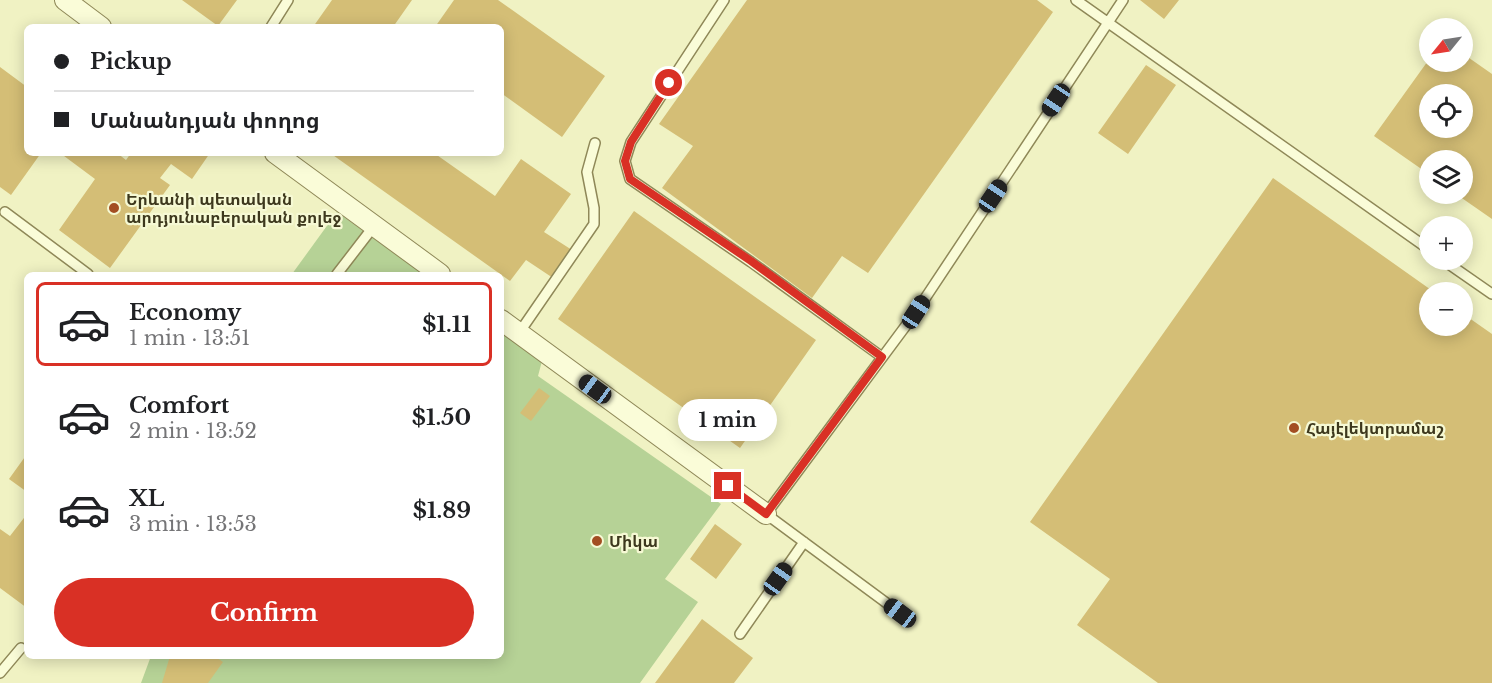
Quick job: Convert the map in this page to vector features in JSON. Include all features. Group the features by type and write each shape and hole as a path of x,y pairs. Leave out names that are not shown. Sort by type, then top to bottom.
{"street":[{"path":"64,0 97,24"},
{"path":"279,156 437,272"},
{"path":"504,322 766,514"}],"lane":[{"path":"273,24 288,0"},
{"path":"724,0 631,142 625,161 630,179 751,261 882,357"},
{"path":"1076,0 1419,242"},
{"path":"900,613 766,514 916,312 1123,0"},
{"path":"519,333 594,224 594,208 587,172 595,143"},
{"path":"5,212 85,272"},
{"path":"339,272 374,226"},
{"path":"1457,270 1492,294"},
{"path":"740,634 804,542"},
{"path":"0,673 21,648"}],"green space":[{"path":"337,212 420,272 293,272"},
{"name":"Միկա","path":"504,333 542,361 538,376 721,504 665,579 698,602 640,683 141,683 150,659 504,659"}],"building":[{"path":"182,0 237,0 219,24 215,24"},
{"path":"332,0 412,0 395,24 315,24"},
{"path":"454,0 498,0 605,76 562,137 504,95 504,24 437,24"},
{"path":"747,0 1037,0 1053,12 868,273 842,256 812,298 662,188 693,146 659,124"},
{"path":"1140,0 1179,0 1164,19"},
{"path":"1473,61 1492,74 1492,219 1470,204 1473,204 1473,150 1419,150 1419,167 1374,136 1420,72 1473,72"},
{"path":"1146,65 1176,85 1128,154 1098,133"},
{"path":"0,67 24,85 24,156 39,156 11,195 0,187"},
{"name":"Երևանի պետական արդյունաբերական քոլեջ","path":"64,156 121,156 126,160 129,156 208,156 192,179 171,164 160,178 170,185 110,268 59,230 95,179"},
{"path":"334,156 438,156 495,196 521,159 571,194 544,232 572,250 553,278 526,260 510,281 504,277 504,272 497,272"},
{"name":"Հայէլեկտրամաշ","path":"1273,178 1420,282 1419,336 1473,336 1473,321 1492,334 1492,683 1158,683 1077,625 1110,579 1030,522"},
{"path":"634,211 816,340 740,448 558,319"},
{"path":"539,388 550,396 531,421 520,413"},
{"path":"24,458 24,490 9,479"},
{"path":"24,518 24,606 0,588 0,529 10,536"},
{"path":"715,524 742,544 716,579 690,559"},
{"path":"702,619 753,658 734,683 655,683"},
{"path":"169,659 218,659 223,662 208,683 162,683"}],"place":[{"name":"Երևանի պետական արդյունաբերական քոլեջ","path":"114,208"},
{"name":"Հայէլեկտրամաշ","path":"1294,428"},
{"name":"Միկա","path":"597,541"}],"route":[{"path":"669,83 631,142 625,161 630,179 751,261 882,357 766,514 728,486"}]}
